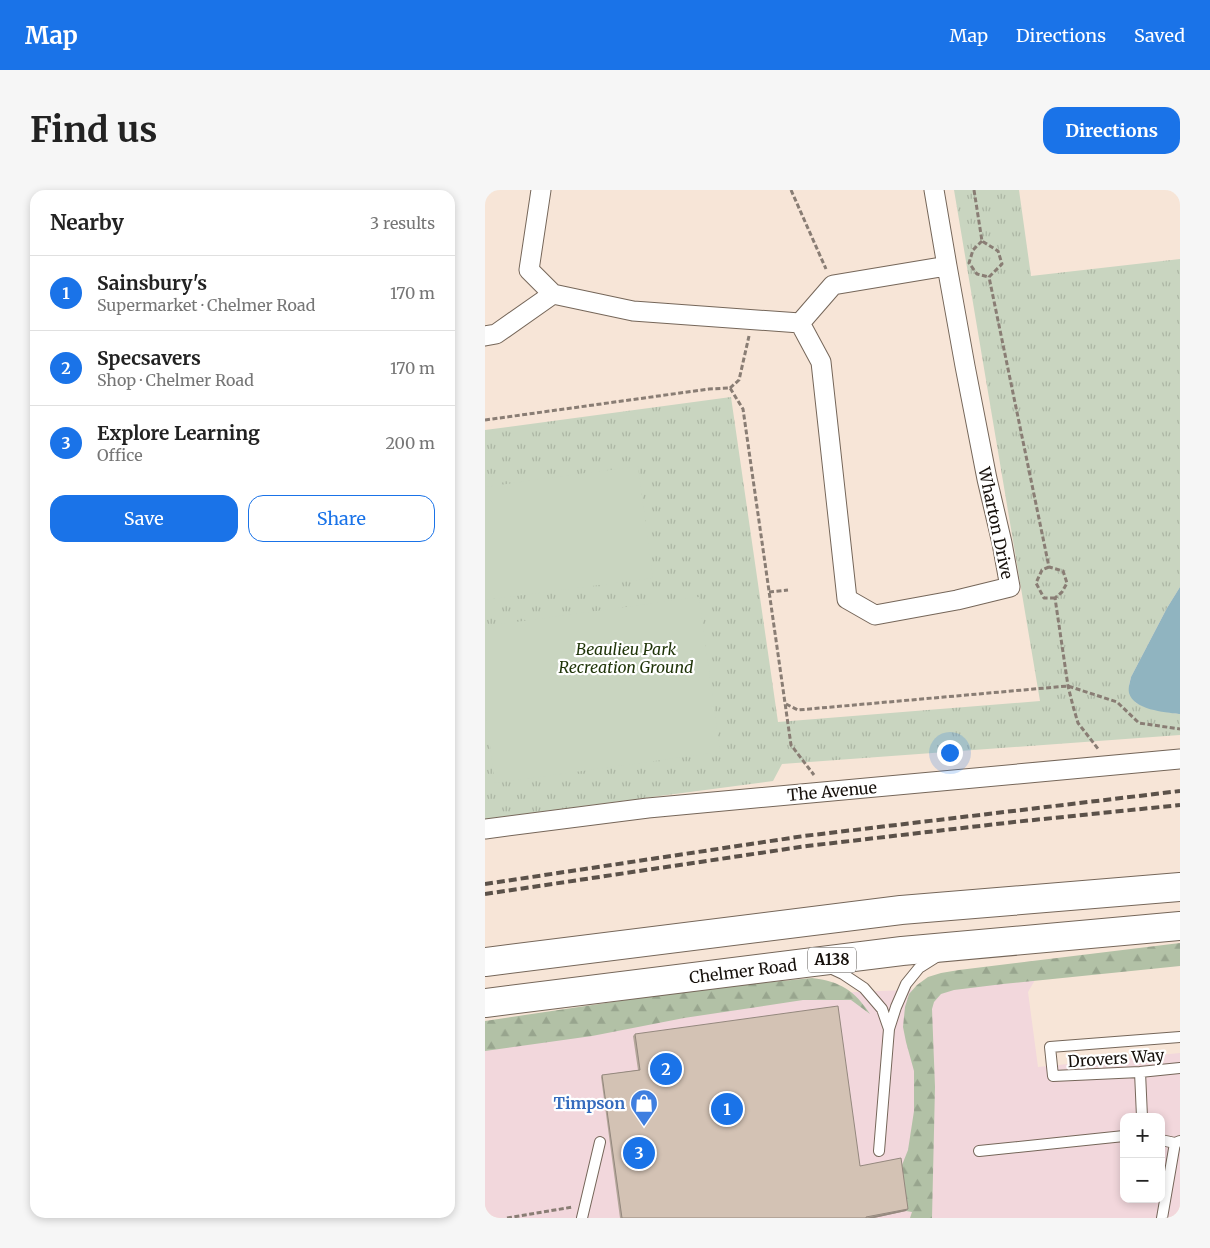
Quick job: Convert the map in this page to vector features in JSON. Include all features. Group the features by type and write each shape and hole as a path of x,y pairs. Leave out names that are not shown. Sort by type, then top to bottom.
{"main road":[{"path":"485,962 901,910 1180,886"},
{"name":"Chelmer Road","path":"485,1003 902,950 1180,926"}],"street":[{"path":"541,190 529,270 553,294 633,311 800,323 833,285 947,266 934,190"},
{"name":"Wharton Drive","path":"800,323 821,362 847,599 875,614 957,600 1010,587 1003,543 987,479 947,266"},
{"path":"485,336 496,334 553,294"},
{"name":"The Avenue","path":"485,829 648,808 1180,759"}],"lane":[{"path":"879,1151 889,1029 906,984 919,968 937,956 971,944"},
{"path":"816,962 843,974 864,988 882,1009 889,1029"},
{"name":"Drovers Way","path":"1180,1037 1050,1047 1053,1076 1180,1068"},
{"path":"1140,1072 1142,1113"},
{"path":"979,1151 1120,1136"},
{"path":"582,1218 600,1142"},
{"path":"1161,1218 1177,1142"}],"path":[{"path":"791,190 833,285"},
{"path":"974,190 982,241 998,251 1002,264 989,277"},
{"path":"982,241 973,250 969,263 977,274 989,277"},
{"path":"989,277 1049,567"},
{"path":"485,420 709,389 730,388 739,380 753,319"},
{"path":"730,388 743,409 791,745 814,775"},
{"path":"1049,567 1063,572 1067,583 1062,592 1055,598 1044,598 1036,583 1042,570 1049,567"},
{"path":"769,592 788,590"},
{"path":"1055,598 1068,686 1078,723 1102,754 1094,754"},
{"path":"785,704 798,710 1068,686 1117,702 1139,723 1180,729"},
{"path":"507,1218 585,1206"}],"shaded area":[{"path":"1035,980 1028,992 1038,1067 1180,1053 1180,1218 485,1218 485,1047 830,993 932,989"}],"green space":[{"name":"Beaulieu Park Recreation Ground","path":"954,190 1019,190 1031,276 1180,259 1180,587 1131,677 1129,685 1136,703 1157,710 1180,714 1180,735 782,764 773,781 485,819 485,430 731,397 778,722 1040,701"},
{"path":"638,466 653,578 485,600 485,487"},
{"name":"Beaulieu Park Recreation Ground","path":"699,597 720,752 495,783 485,708 485,626"},
{"path":"1180,943 1180,966 1003,984 954,990 941,994 934,1002 932,1009 935,1087 932,1218 910,1218 912,1212 906,1211 900,1170 908,1150 914,1111 914,1071 903,1027 905,1007 909,994 917,985 928,977 959,970"},
{"path":"812,978 822,979 846,988 859,999 870,1014 851,1000 803,1000 684,1018 592,1036 485,1051 485,1021 700,989"}],"water":[{"path":"1180,587 1179,714 1143,707 1132,699 1129,689 1131,677"}],"building":[{"path":"838,1006 860,1166 901,1158 908,1209 866,1218 622,1218 602,1075 640,1070 635,1034"}],"railway":[{"path":"485,884 804,836 1180,791"},
{"path":"485,894 807,846 1180,805"}],"place":[{"name":"Specsavers","path":"666,1069"},
{"name":"Sainsbury's","path":"727,1109"},
{"name":"Timpson","path":"644,1127"},
{"name":"Explore Learning","path":"639,1153"}]}
